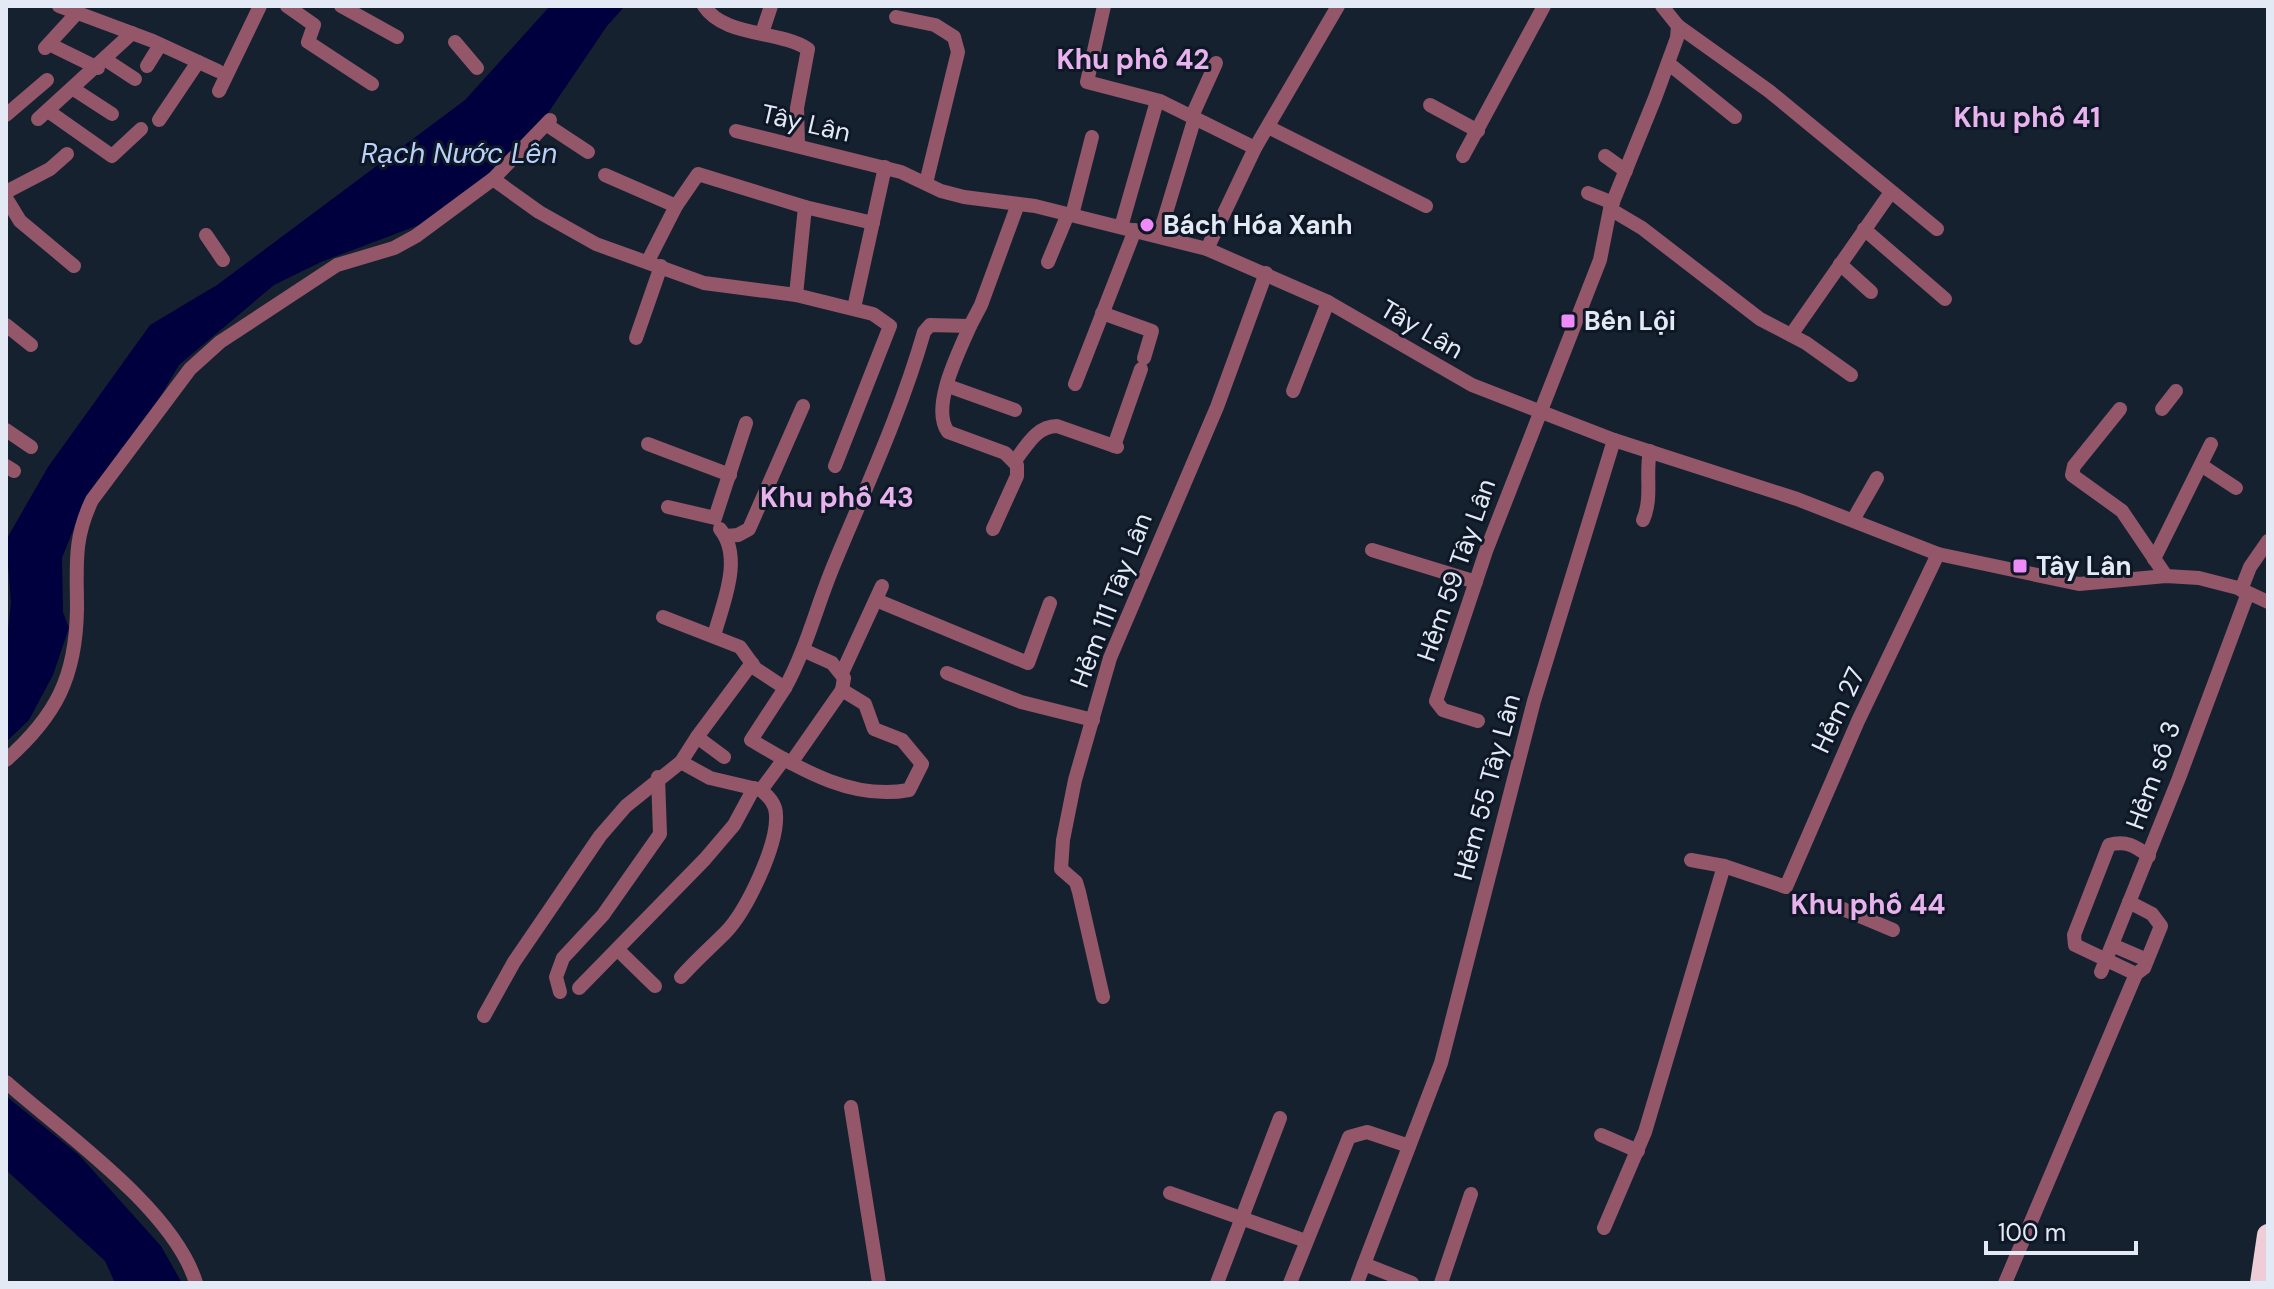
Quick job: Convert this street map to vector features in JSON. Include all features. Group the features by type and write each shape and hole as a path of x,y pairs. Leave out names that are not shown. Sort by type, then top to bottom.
{"highway":[{"path":"2261,1283 2268,1235"},
{"path":"2261,1283 2268,1272"}],"street":[{"path":"59,6 132,33 218,71"},
{"path":"219,91 260,6"},
{"path":"287,6 314,25 308,42 372,84"},
{"path":"341,6 397,37"},
{"path":"704,6 709,14 808,49 797,108 798,144"},
{"path":"762,33 771,6"},
{"path":"1104,6 1087,82 1157,101 1194,116 1255,148"},
{"path":"1207,249 1255,148 1338,6"},
{"path":"1463,156 1544,6"},
{"path":"1665,7 1678,26 1769,91 1937,229"},
{"path":"77,13 47,46 102,64 135,79"},
{"path":"896,17 935,25 954,37 958,52 926,183"},
{"path":"1539,411 1600,260 1612,206 1668,63 1678,26"},
{"path":"132,33 75,90 43,115 112,156 141,129"},
{"path":"455,42 477,68"},
{"path":"147,66 160,45"},
{"path":"159,120 198,62"},
{"path":"1159,236 1194,116 1216,63"},
{"path":"1668,63 1735,117"},
{"path":"6,115 47,80"},
{"path":"75,90 112,114"},
{"path":"1075,384 1102,313 1128,228 1157,101"},
{"path":"1430,105 1478,131"},
{"path":"6,760 42,727 62,694 75,650 74,560 81,524 92,500 190,369 220,342 337,265 402,244 493,179 549,122 588,152"},
{"path":"1268,127 1426,206"},
{"name":"Tây Lân","path":"736,131 917,176 926,183 964,197 1070,214 1207,249 1328,302 1472,385 1614,440 1853,520 1938,554 2079,584 2166,576 2199,578 2244,591 2268,602"},
{"path":"1048,262 1070,214 1092,137"},
{"path":"6,192 50,169 67,154"},
{"path":"1605,156 1626,171"},
{"path":"854,308 885,167"},
{"path":"636,338 654,263 676,206 698,174 805,207 873,223"},
{"path":"605,175 676,206"},
{"path":"493,179 596,244 704,283 796,295 854,308 886,320 890,326 835,466"},
{"path":"1791,335 1891,192"},
{"path":"1588,193 1612,206 1760,319 1791,335 1851,375"},
{"path":"6,198 11,217 74,266"},
{"path":"993,529 1017,476 1014,462 1005,453 948,432 943,424 941,408 1018,204"},
{"path":"796,295 805,207"},
{"path":"1864,229 1945,299"},
{"path":"209,239 222,258"},
{"path":"1840,264 1871,292"},
{"name":"Hẻm 111 Tây Lân","path":"1103,997 1076,882 1061,869 1063,840 1110,658 1217,407 1266,273"},
{"path":"1293,391 1328,302"},
{"path":"1014,462 1037,433 1048,426 1115,447 1152,331 1102,313"},
{"path":"6,325 31,345"},
{"path":"842,690 865,704 874,729 902,740 922,764 909,790 886,794 864,792 787,761 751,740 785,688 803,650 834,564 898,416 924,332 930,325 970,326"},
{"path":"948,386 1015,410"},
{"path":"2162,409 2176,391"},
{"path":"726,536 738,535 749,529 803,406"},
{"path":"2120,409 2074,466 2072,475 2122,511 2166,576"},
{"name":"Hẻm 59 Tây Lân","path":"1478,721 1443,710 1436,701 1539,411"},
{"path":"713,519 746,423"},
{"path":"6,430 31,447"},
{"name":"Hẻm 55 Tây Lân","path":"1357,1283 1441,1063 1534,701 1614,440"},
{"path":"648,444 730,475"},
{"path":"2154,559 2211,444"},
{"path":"1643,520 1649,506 1646,471 1650,451"},
{"path":"2201,465 2236,488"},
{"path":"1853,520 1877,478"},
{"path":"668,507 713,519 726,536 732,566 714,636"},
{"name":"Hẻm số 3","path":"2103,967 2149,856 2250,567 2268,541"},
{"path":"1372,550 1476,582"},
{"name":"Hẻm 27","path":"1724,866 1786,887 1858,721 1938,554"},
{"path":"579,988 620,953 734,825 757,789 787,761 842,690 842,673 879,593 1028,663 1050,603"},
{"path":"663,617 740,647 752,663 785,688"},
{"path":"803,650 832,663 842,673"},
{"path":"484,1016 514,962 600,836 626,806 658,777 681,762 752,663"},
{"path":"947,673 1021,702 1093,720"},
{"path":"697,737 724,757"},
{"path":"681,762 710,778 757,789 772,800 776,814 773,837 754,886 726,932 681,977"},
{"path":"560,992 556,977 563,958 611,905 660,834 658,777"},
{"path":"2136,974 2103,967 2075,945 2074,935 2109,845 2120,842 2134,845 2149,856"},
{"path":"1604,1228 1638,1151 1679,1024 1724,866 1691,860"},
{"path":"2005,1283 2136,974 2147,960 2161,926 2152,914 2129,902"},
{"path":"1843,909 1893,930"},
{"path":"2112,945 2147,960"},
{"path":"620,953 655,986"},
{"path":"6,1082 89,1150 126,1187 165,1229 196,1283"},
{"path":"851,1107 879,1283"},
{"path":"1217,1283 1280,1118"},
{"path":"1290,1283 1349,1137 1367,1132 1409,1146"},
{"path":"1601,1135 1638,1151"},
{"path":"1170,1193 1306,1241"},
{"path":"1441,1283 1471,1194"},
{"path":"1364,1264 1412,1283"}],"water":[{"name":"Rạch Nước Lên","path":"550,6 625,6 607,26 527,144 427,222 321,262 274,285 179,365 140,431 84,503 62,558 63,612 69,628 53,675 29,720 6,742 6,647 11,603 6,540 48,467 150,325 217,285 465,100"},
{"path":"6,1096 79,1155 161,1246 182,1283 115,1283 105,1261 6,1170"}],"place":[{"name":"Bách Hóa Xanh","path":"1147,225"},
{"name":"Bến Lội","path":"1568,321"},
{"name":"Tây Lân","path":"2020,566"}],"district":[{"name":"Khu phố 42","path":"1133,59"},
{"name":"Khu phố 41","path":"2027,117"},
{"name":"Khu phố 43","path":"837,497"},
{"name":"Khu phố 44","path":"1868,904"}]}
